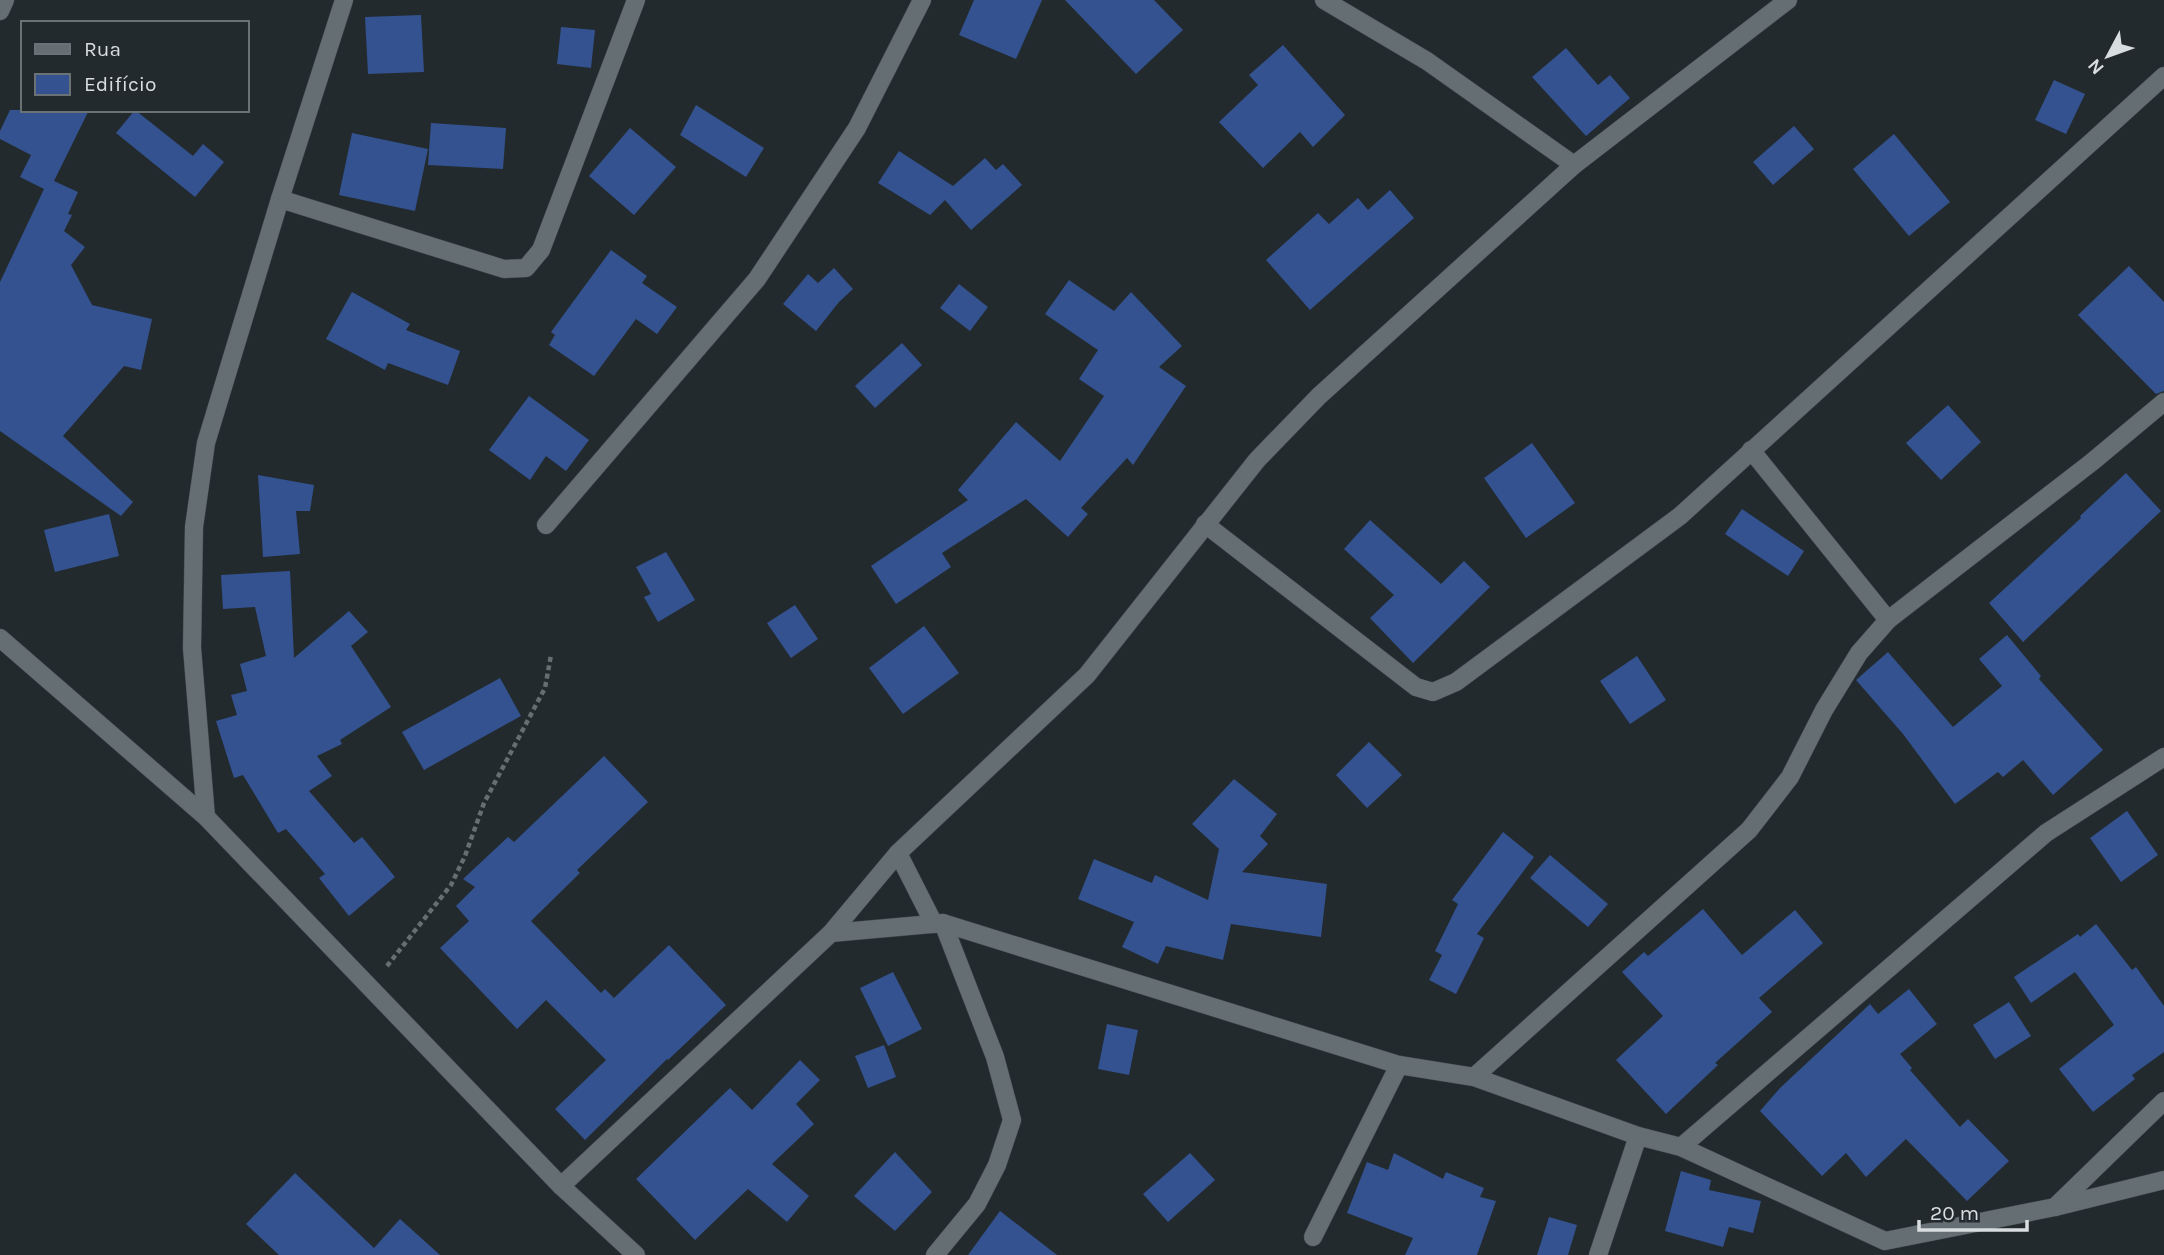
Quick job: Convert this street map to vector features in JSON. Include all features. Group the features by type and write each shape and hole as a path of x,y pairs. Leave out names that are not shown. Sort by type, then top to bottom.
{"street":[{"path":"0,11 5,0"},
{"path":"206,817 192,649 194,527 206,443 344,0"},
{"path":"280,199 504,269 526,268 541,250 636,0"},
{"path":"546,524 757,279 857,128 922,0"},
{"path":"1324,0 1427,61 1574,165"},
{"path":"561,1186 831,933 898,853 1087,675 1257,460 1319,397 1574,165 1788,0"},
{"path":"1205,524 1416,687 1433,692 1456,682 1680,516 2164,76"},
{"path":"1474,1077 1749,830 1790,777 1824,710 1860,653 1888,620 2092,462 2164,402"},
{"path":"1751,450 1888,620"},
{"path":"0,638 206,817 561,1186 636,1255"},
{"path":"1681,1147 2046,833 2164,757"},
{"path":"898,853 939,923 996,1057 1012,1120 997,1165 977,1204 935,1255"},
{"path":"831,933 939,923 1399,1065 1474,1077 1638,1136 1681,1147 1882,1248 2164,1180"},
{"path":"1313,1237 1399,1065"},
{"path":"2055,1207 2164,1101"},
{"path":"1598,1255 1638,1136"}],"path":[{"path":"370,990 452,885 466,856 484,803 545,688 551,655"}],"building":[{"path":"974,0 1042,0 1016,59 959,35"},
{"path":"1065,0 1154,0 1183,30 1136,74"},
{"path":"421,15 424,72 368,74 365,17"},
{"path":"561,27 595,30 591,68 557,64"},
{"path":"1283,45 1345,115 1313,147 1300,132 1263,168 1219,122 1258,85 1249,75"},
{"path":"1566,48 1598,85 1610,75 1630,98 1586,136 1532,77"},
{"path":"2054,80 2085,94 2066,134 2035,120"},
{"path":"696,105 764,148 746,177 680,135"},
{"path":"10,110 88,112 54,181 78,192 68,214 72,215 64,231 85,247 71,265 92,305 152,319 141,370 124,366 63,436 133,502 121,516 0,431 0,282 44,189 20,177 31,155 0,139 0,131"},
{"path":"133,112 138,112 193,156 203,144 224,162 195,197 116,133"},
{"path":"431,123 506,128 503,169 428,165"},
{"path":"1794,126 1814,149 1773,185 1753,162"},
{"path":"630,128 676,167 634,215 589,176"},
{"path":"352,133 428,149 415,211 339,195"},
{"path":"1894,134 1950,202 1909,236 1853,169"},
{"path":"899,151 953,186 985,158 996,170 1003,164 1022,185 971,230 945,200 930,215 878,183"},
{"path":"1390,190 1414,218 1310,310 1266,260 1318,213 1329,224 1358,198 1368,210"},
{"path":"611,250 647,276 642,283 677,307 657,334 636,319 594,376 549,345 555,335 551,332"},
{"path":"2129,266 2164,302 2164,391 2156,394 2078,315"},
{"path":"834,268 853,289 816,331 783,304 808,274 818,283"},
{"path":"1069,280 1114,311 1131,292 1182,346 1159,367 1186,386 1133,465 1127,458 1081,508 1088,514 1068,537 1026,499 942,553 951,567 896,604 871,566 968,500 958,490 1016,422 1060,461 1104,396 1079,379 1098,350 1045,314"},
{"path":"959,284 988,307 970,331 940,308"},
{"path":"352,292 410,324 406,330 460,351 448,385 388,363 385,370 326,339"},
{"path":"902,343 922,365 875,408 855,386"},
{"path":"529,396 589,440 566,471 546,456 530,480 489,450"},
{"path":"1948,405 1981,442 1941,480 1906,443"},
{"path":"1532,443 1575,503 1526,538 1484,478"},
{"path":"2126,473 2161,511 2023,642 1989,603"},
{"path":"258,475 314,485 310,511 296,511 300,554 263,557"},
{"path":"1742,509 1804,551 1788,576 1725,534"},
{"path":"109,514 119,556 55,572 44,530"},
{"path":"1370,520 1441,584 1464,561 1490,587 1413,663 1370,618 1394,595 1344,549"},
{"path":"666,552 695,600 658,622 644,597 651,594 636,567"},
{"path":"290,571 294,658 349,611 368,632 351,646 391,707 340,740 342,744 317,756 332,776 309,791 354,843 362,837 395,877 349,916 319,878 325,874 286,829 278,833 243,775 234,778 216,721 237,715 231,695 247,691 240,664 266,656 255,607 223,609 221,575"},
{"path":"795,605 818,639 791,658 767,623"},
{"path":"924,626 959,673 903,714 869,668"},
{"path":"2007,635 2041,676 2039,679 2103,750 2053,795 2023,760 2003,777 1998,772 1955,804 1903,734 1856,680 1888,652 1953,727 2002,686 1979,659"},
{"path":"1637,656 1666,700 1630,724 1600,681"},
{"path":"500,678 521,716 424,770 402,732"},
{"path":"1369,742 1402,775 1367,808 1336,775"},
{"path":"604,756 648,802 577,870 580,873 531,921 601,993 605,989 614,998 669,945 726,1005 585,1140 555,1109 606,1060 546,1000 517,1029 440,948 469,921 456,906 475,887 463,879 508,837 514,842"},
{"path":"1234,779 1277,814 1260,836 1268,844 1242,872 1327,884 1321,937 1231,924 1223,960 1166,946 1158,964 1122,947 1134,922 1078,899 1094,859 1152,883 1155,875 1208,900 1219,849 1192,824"},
{"path":"2127,811 2158,855 2121,882 2090,838"},
{"path":"1503,832 1534,857 1477,934 1484,938 1456,994 1429,980 1442,955 1435,951 1458,904 1452,900"},
{"path":"1550,855 1608,904 1588,927 1530,878"},
{"path":"1703,909 1742,955 1795,910 1823,943 1759,998 1772,1012 1715,1063 1718,1065 1666,1114 1616,1060 1663,1016 1622,972 1644,952 1648,956"},
{"path":"2096,924 2132,970 2136,967 2164,1006 2164,1052 2132,1075 2135,1079 2093,1112 2059,1069 2114,1025 2075,972 2031,1003 2014,977 2078,934 2080,937"},
{"path":"893,972 922,1029 888,1046 860,988"},
{"path":"1909,989 1937,1024 1900,1054 1912,1068 1910,1070 1960,1127 1968,1119 2009,1161 1967,1201 1906,1139 1866,1177 1846,1153 1822,1176 1760,1111 1780,1088 1870,1004 1878,1014"},
{"path":"2009,1002 2031,1036 1995,1059 1973,1025"},
{"path":"1107,1024 1138,1030 1129,1075 1098,1069"},
{"path":"884,1045 896,1077 868,1088 855,1056"},
{"path":"800,1060 820,1080 796,1104 814,1124 772,1164 809,1196 787,1222 748,1189 695,1240 636,1179 730,1088 752,1110"},
{"path":"895,1152 932,1192 895,1231 854,1196"},
{"path":"1190,1153 1215,1180 1168,1222 1143,1194"},
{"path":"1394,1153 1443,1179 1446,1172 1484,1188 1480,1197 1496,1201 1477,1255 1405,1255 1413,1238 1347,1213 1367,1162 1388,1170"},
{"path":"1681,1171 1711,1180 1709,1190 1761,1201 1753,1233 1729,1227 1723,1247 1665,1231"},
{"path":"295,1173 374,1248 400,1219 440,1255 279,1255 246,1224"},
{"path":"1000,1211 1057,1255 968,1255"},
{"path":"1549,1217 1577,1225 1568,1255 1537,1255"}]}
